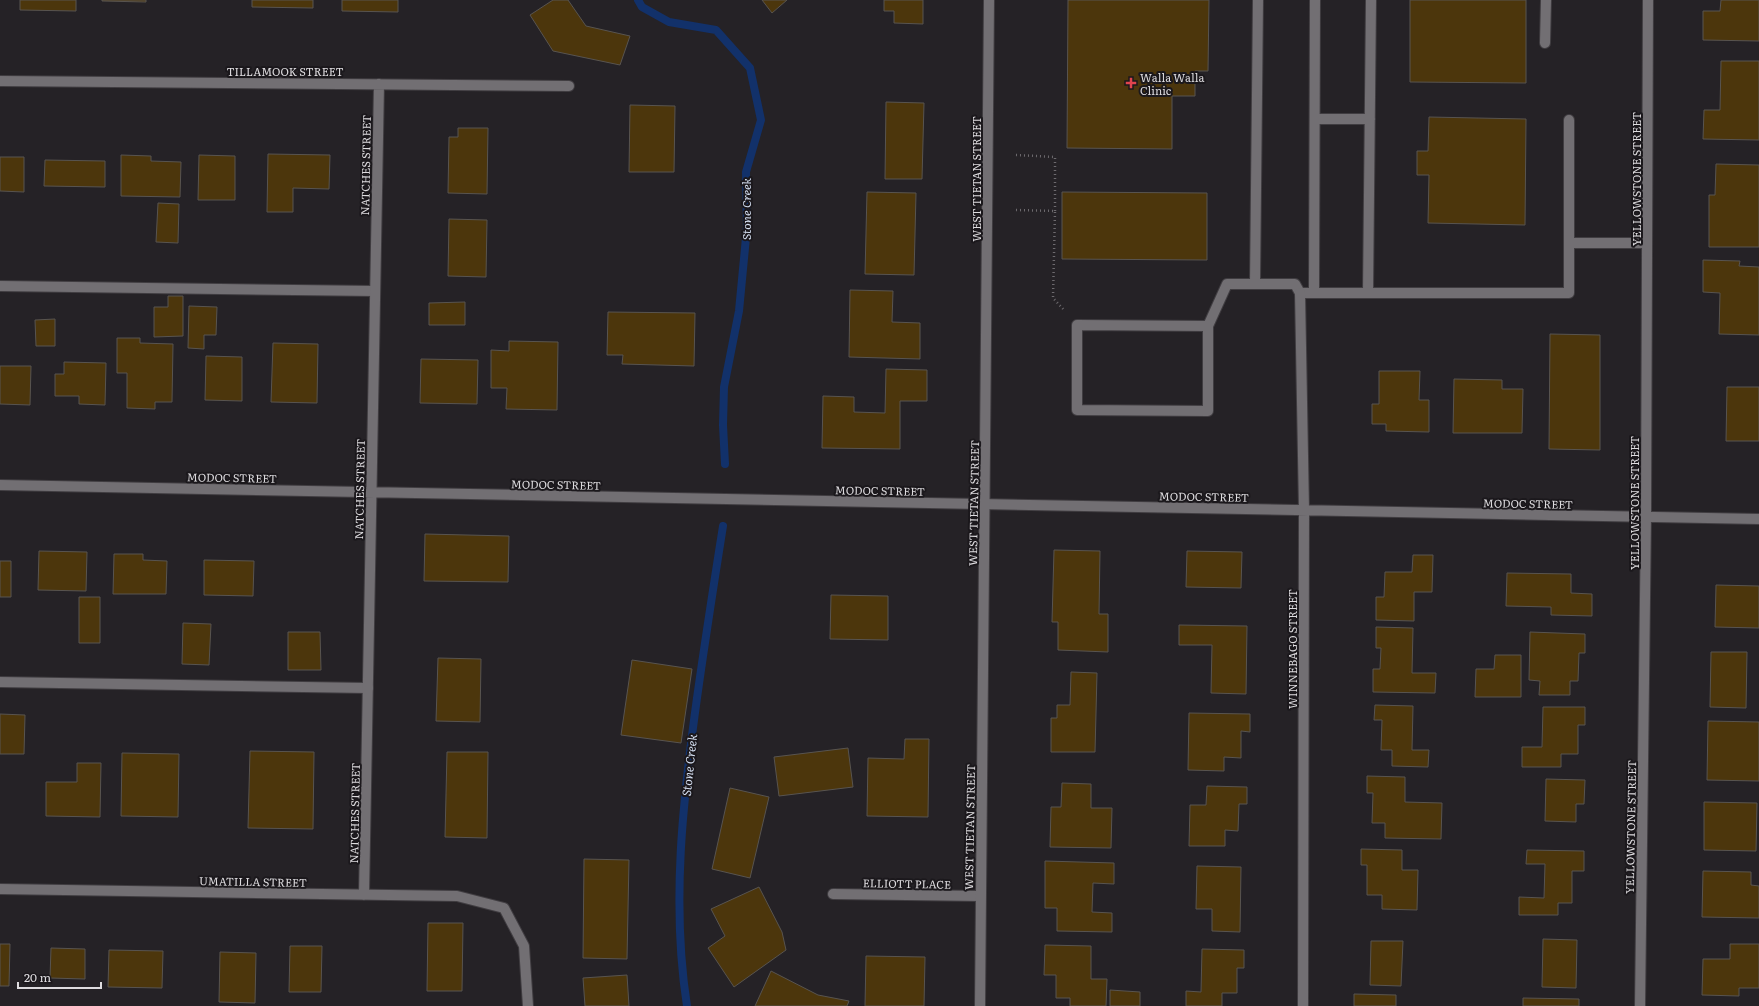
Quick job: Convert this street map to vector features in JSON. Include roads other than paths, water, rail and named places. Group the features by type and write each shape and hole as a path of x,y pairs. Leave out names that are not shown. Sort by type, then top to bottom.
{"street":[{"name":"WEST TIETAN STREET","path":"980,1006 989,0"},
{"path":"1255,284 1258,0"},
{"path":"1314,293 1315,0"},
{"path":"1368,293 1371,0"},
{"path":"1545,43 1546,0"},
{"name":"YELLOWSTONE STREET","path":"1640,1006 1646,517 1648,0"},
{"name":"TILLAMOOK STREET","path":"0,81 569,86"},
{"name":"NATCHES STREET","path":"364,895 379,84"},
{"path":"1315,119 1370,119"},
{"path":"1208,326 1077,326 1077,410 1208,411 1208,326 1228,284 1295,284 1300,293 1569,293 1569,120"},
{"path":"1569,243 1648,243"},
{"path":"0,286 374,291"},
{"name":"WINNEBAGO STREET","path":"1300,293 1304,510 1302,1006"},
{"name":"MODOC STREET","path":"0,484 1759,519"},
{"path":"0,682 368,688"},
{"name":"UMATILLA STREET","path":"0,889 457,896 504,908 524,946 528,1006"},
{"name":"ELLIOTT PLACE","path":"833,894 980,896"}],"waterway":[{"name":"Stone Creek","path":"638,0 642,7 669,22 716,30 750,68 761,120 746,172 747,227 739,311 724,387 723,425 725,464"},
{"name":"Stone Creek","path":"687,1006 682,968 679,890 683,813 697,698 723,526"}],"place":[{"name":"Walla Walla Clinic","path":"1131,83"}]}
